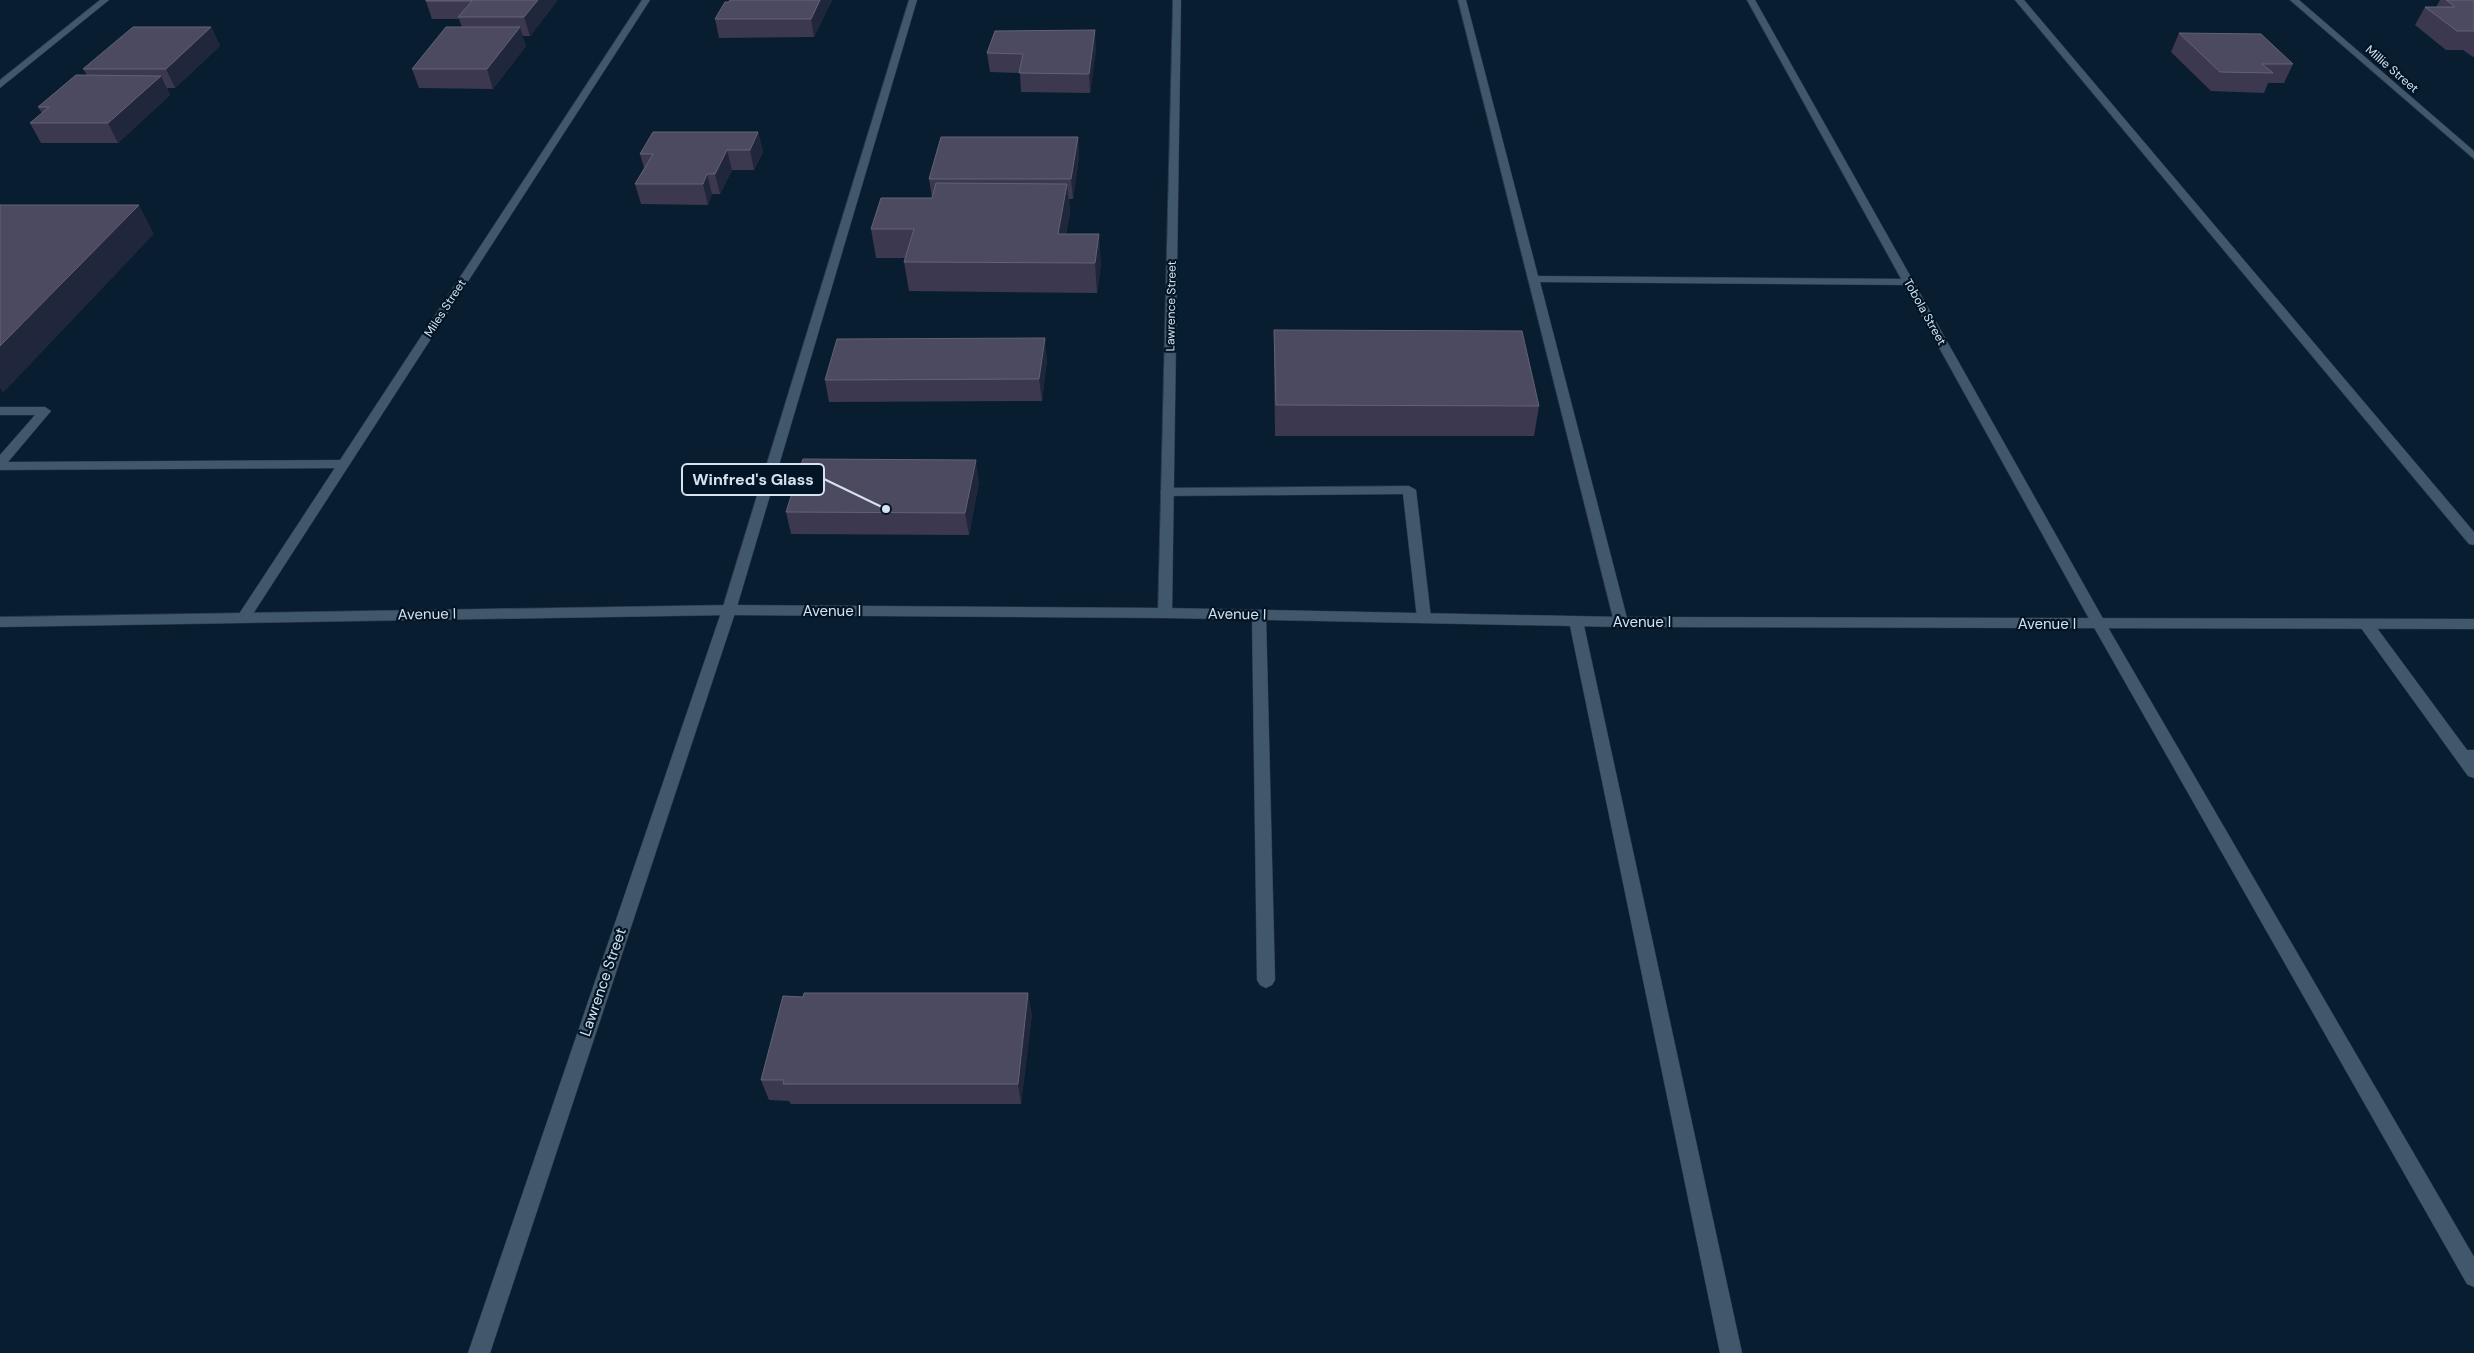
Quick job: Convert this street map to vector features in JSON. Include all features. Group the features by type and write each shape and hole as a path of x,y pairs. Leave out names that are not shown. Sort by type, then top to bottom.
{"street":[{"path":"0,85 105,0"},
{"name":"Miles Street","path":"244,617 646,0"},
{"name":"Lawrence Street","path":"479,1353 729,610 913,0"},
{"name":"Lawrence Street","path":"1165,613 1176,0"},
{"path":"1462,0 1621,622"},
{"name":"Tobola Street","path":"1751,0 2099,624 2474,1276"},
{"path":"2019,0 2474,541"},
{"name":"Millie Street","path":"2294,0 2474,156"},
{"path":"1533,279 1908,282"},
{"path":"0,411 45,411 0,464"},
{"path":"0,464 344,464"},
{"path":"1167,492 1409,490 1424,618"},
{"name":"Avenue I","path":"0,622 729,610 1165,613 1621,622 2474,624"},
{"path":"1259,615 1266,980"},
{"path":"1576,621 1731,1353"},
{"path":"2366,624 2468,756 2474,772"}],"building":[{"path":"426,0 538,0 524,17 458,17 472,1"},
{"path":"730,0 820,0 811,19 715,19 725,2"},
{"path":"2446,0 2474,0 2474,31 2457,31 2425,7 2455,7"},
{"path":"133,27 211,27 166,69 83,69"},
{"path":"446,27 520,27 487,69 412,69"},
{"path":"1095,30 1089,74 1019,73 1023,54 987,53 995,31"},
{"path":"2179,33 2261,34 2293,64 2262,64 2273,73 2220,72"},
{"path":"76,75 161,76 108,123 30,123 49,107 38,107"},
{"path":"653,132 758,132 750,150 727,150 715,174 707,174 703,184 635,184 653,154 640,154"},
{"path":"941,137 1078,137 1071,179 929,179"},
{"path":"936,183 1067,184 1058,234 1099,234 1095,263 904,262 914,229 871,229 881,198 932,198"},
{"path":"0,205 139,205 0,346"},
{"path":"1274,330 1522,331 1539,406 1276,405"},
{"path":"1045,338 1039,379 825,380 837,339"},
{"path":"803,459 976,460 965,513 786,512"},
{"path":"804,993 1028,993 1018,1084 783,1084 784,1080 761,1080 783,996 803,997"}],"place":[{"name":"Winfred's Glass","path":"886,509"}]}
